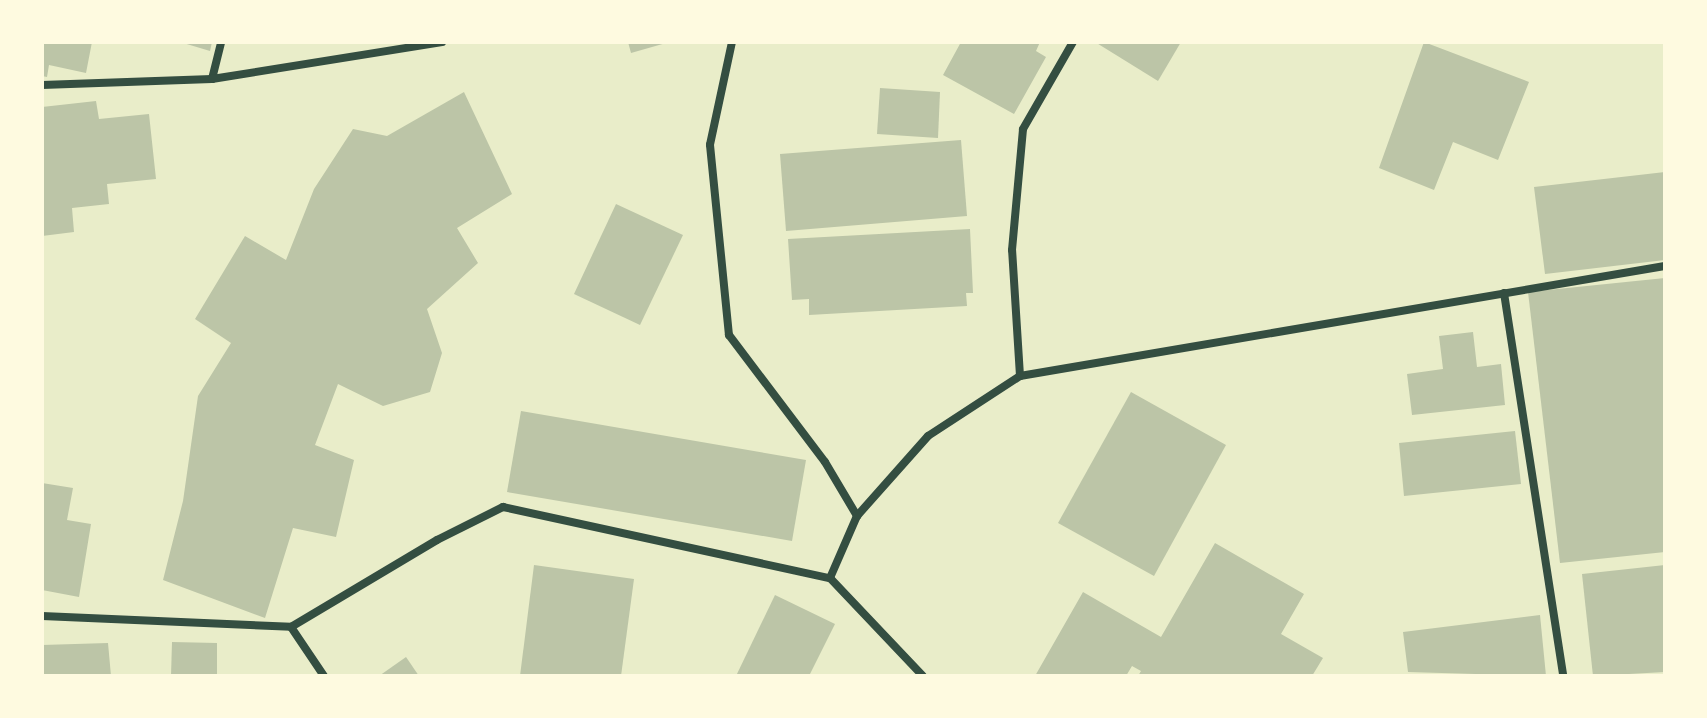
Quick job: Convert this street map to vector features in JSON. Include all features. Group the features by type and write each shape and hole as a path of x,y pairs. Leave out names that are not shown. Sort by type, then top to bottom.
{"street":[{"path":"212,79 221,42"},
{"path":"42,85 212,79 442,42"},
{"path":"732,42 710,145 729,335 825,462 857,516"},
{"path":"1020,376 1012,250 1023,129 1073,42"},
{"path":"830,578 857,516 928,436 1020,376 1665,266"},
{"path":"1504,293 1563,676"},
{"path":"42,616 291,627 437,540 503,507 830,578 923,676"},
{"path":"291,627 324,676"}],"building":[{"path":"42,42 92,42 86,73 49,65 47,77 42,76"},
{"path":"180,42 212,42 210,51"},
{"path":"628,42 666,42 666,43 631,53"},
{"path":"961,42 1040,42 1036,51 1046,57 1014,114 943,75"},
{"path":"1095,42 1181,42 1158,81"},
{"path":"1424,42 1529,82 1498,160 1453,142 1434,190 1379,168"},
{"path":"880,88 940,92 938,138 877,134"},
{"path":"464,92 512,194 457,228 478,263 427,309 442,353 430,392 383,406 338,384 315,445 354,460 336,537 293,528 265,618 163,580 183,501 198,396 231,343 195,319 245,236 286,260 314,189 353,129 387,136"},
{"path":"96,101 99,119 149,114 156,179 107,184 109,204 72,208 74,232 42,236 42,107"},
{"path":"961,140 967,216 786,231 780,154"},
{"path":"1665,172 1665,260 1545,274 1534,187"},
{"path":"616,204 683,235 640,325 574,294"},
{"path":"970,229 973,293 966,293 967,306 809,315 809,299 792,300 788,239"},
{"path":"1665,278 1665,552 1560,563 1528,292"},
{"path":"1473,332 1477,367 1501,364 1505,405 1412,415 1407,374 1443,369 1439,336"},
{"path":"1131,392 1226,445 1154,576 1058,523"},
{"path":"521,411 806,460 792,541 507,492"},
{"path":"1515,431 1521,484 1404,496 1399,443"},
{"path":"42,483 73,488 67,520 91,524 79,597 42,590"},
{"path":"1215,543 1304,594 1281,634 1323,658 1312,676 1138,676 1141,671 1132,666 1126,676 1035,676 1083,592 1161,637"},
{"path":"534,565 634,579 621,676 520,676"},
{"path":"1665,565 1665,672 1593,676 1582,574"},
{"path":"775,595 835,624 809,676 736,676"},
{"path":"1540,615 1546,676 1408,672 1403,632"},
{"path":"172,642 217,643 217,676 171,676"},
{"path":"108,643 111,676 42,676 42,645"},
{"path":"406,657 419,676 379,676"}]}
